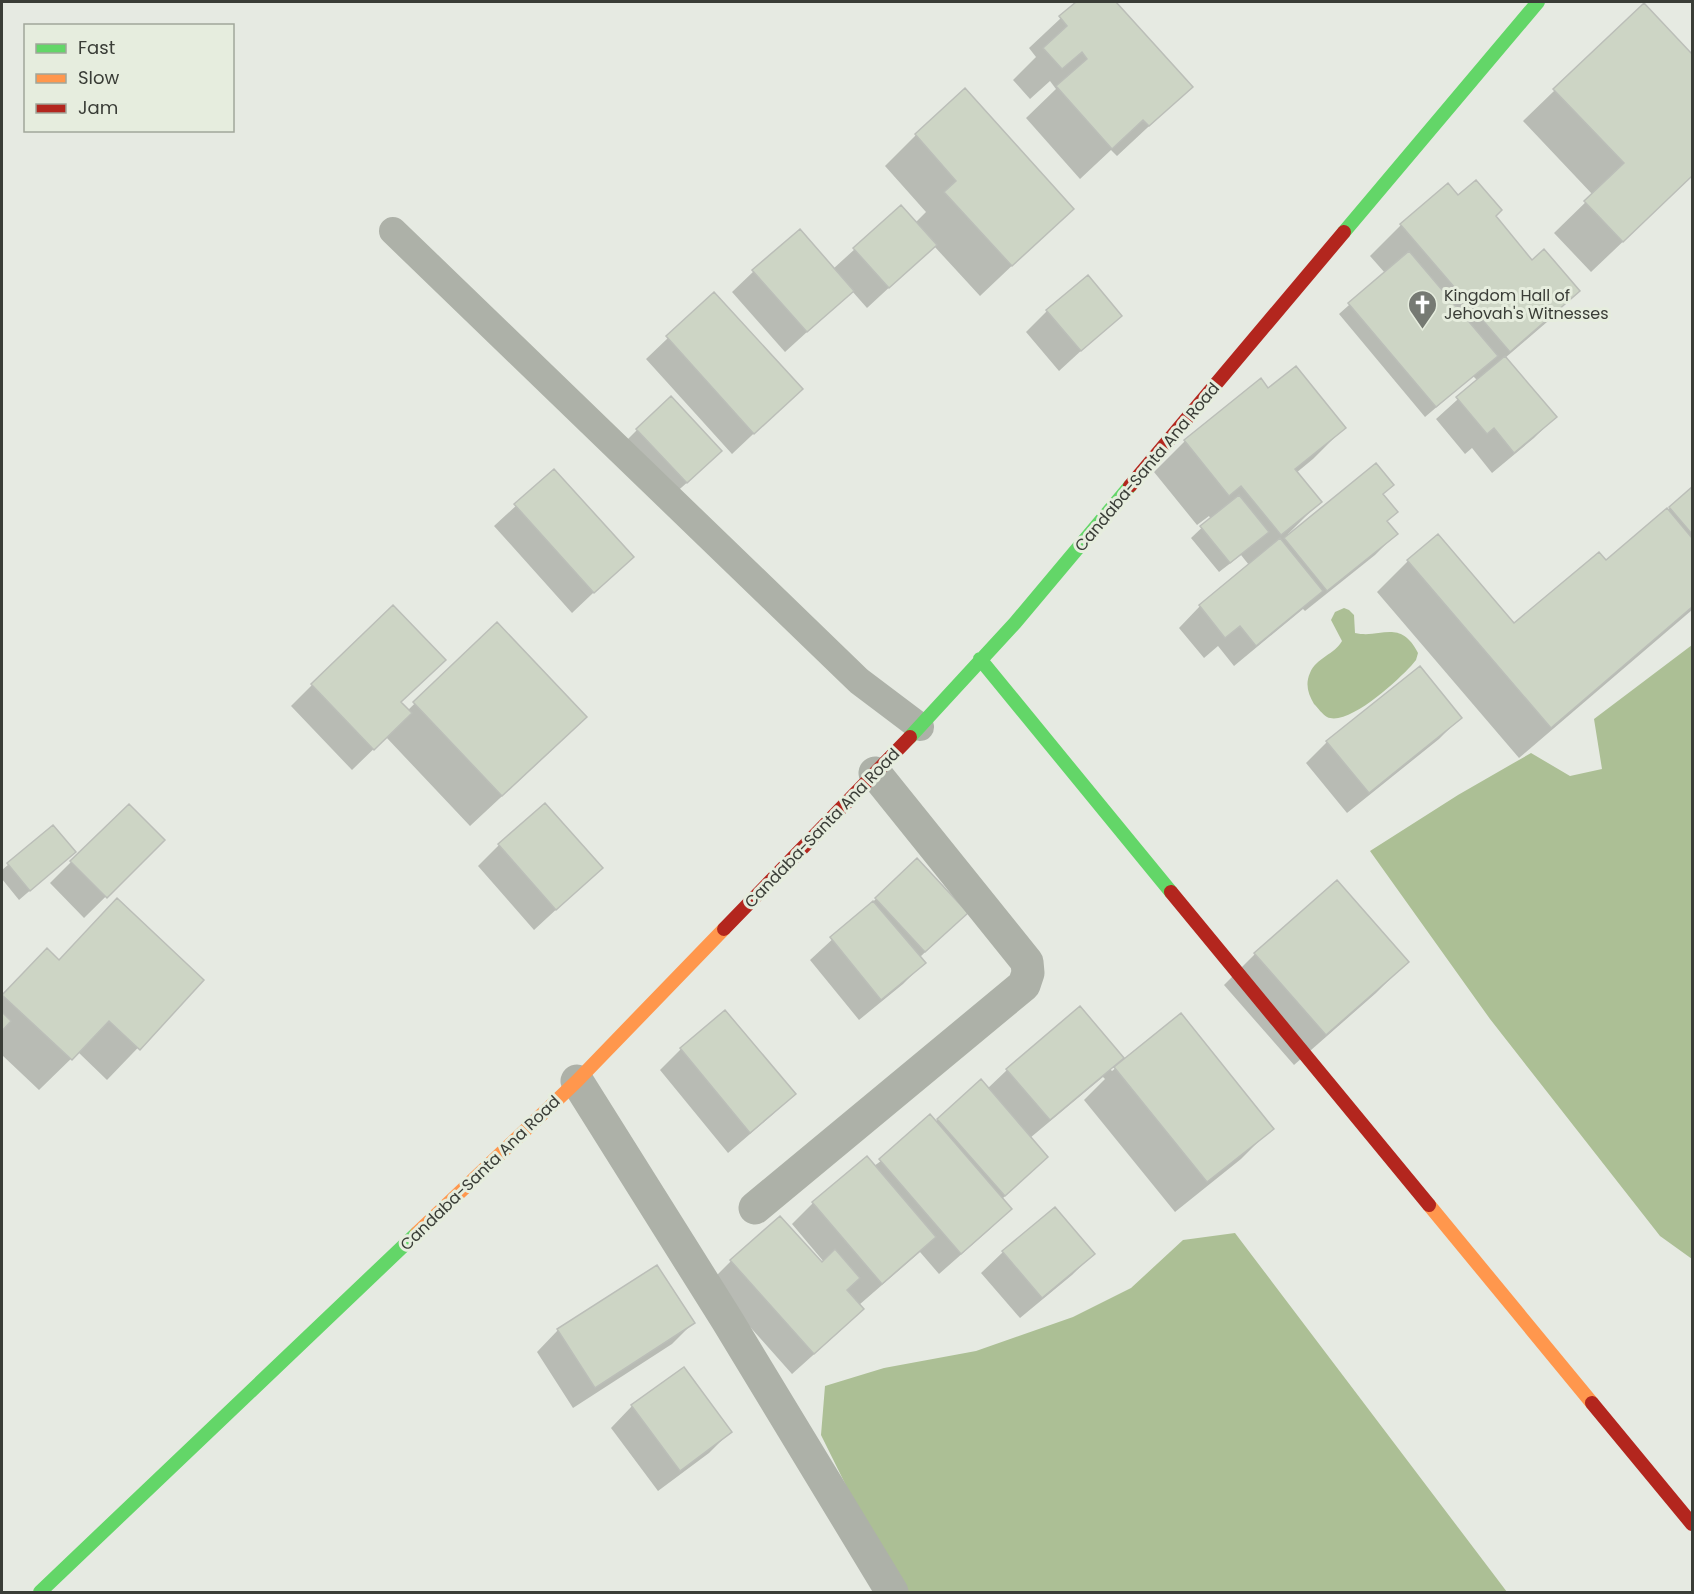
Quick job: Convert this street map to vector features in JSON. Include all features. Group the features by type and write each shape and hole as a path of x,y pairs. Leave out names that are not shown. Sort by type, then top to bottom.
{"main road":[{"name":"Candaba-Santa Ana Road","path":"40,1593 577,1081 920,727 980,658 1015,623 1538,2"},
{"path":"980,658 1692,1524"}],"street":[{"path":"755,1208 1024,984 1028,973 1027,962 875,773"},
{"path":"577,1081 727,1320 892,1593"}],"lane":[{"path":"393,231 859,681 920,727"}],"shaded area":[{"path":"1344,608 1354,615 1355,633 1397,633 1411,642 1418,653 1411,666 1372,701 1347,715 1336,718 1327,717 1314,704 1307,685 1313,668 1342,641 1331,620 1335,612"},
{"path":"1692,645 1692,1259 1660,1236 1490,1019 1370,851 1458,795 1531,753 1570,776 1602,769 1594,719"},
{"path":"1235,1233 1507,1592 907,1592 871,1536 821,1435 825,1386 884,1368 976,1351 1073,1317 1131,1288 1183,1240"}],"building":[{"path":"1076,2 1116,2 1193,87 1149,126 1143,120 1112,149 1056,86 1087,59 1082,52 1062,69 1043,48 1067,26 1059,16"},
{"path":"1644,3 1692,54 1692,176 1623,242 1584,201 1624,163 1553,89"},
{"path":"965,88 1074,209 1012,266 944,192 956,181 915,134"},
{"path":"1476,180 1502,210 1496,216 1532,260 1544,249 1580,291 1510,352 1400,224 1448,183 1458,195"},
{"path":"901,205 937,245 889,288 853,248"},
{"path":"800,229 854,291 807,332 752,270"},
{"name":"Kingdom Hall of Jehovah's Witnesses","path":"1409,251 1498,356 1436,407 1348,303"},
{"path":"1088,275 1122,316 1081,351 1046,310"},
{"path":"714,292 803,389 754,434 666,336"},
{"path":"1505,356 1557,417 1514,453 1494,428 1487,434 1456,397"},
{"path":"1296,366 1346,428 1295,469 1322,502 1281,535 1241,486 1229,496 1184,440 1261,378 1268,388"},
{"path":"671,396 722,451 687,483 636,429"},
{"path":"1376,463 1394,485 1383,494 1398,512 1387,521 1398,534 1327,591 1284,538"},
{"path":"554,469 634,557 594,593 514,504"},
{"path":"1692,487 1692,534 1669,507"},
{"path":"1239,495 1269,532 1230,563 1200,526"},
{"path":"1667,508 1692,538 1692,607 1551,728 1407,560 1438,534 1514,623 1599,552 1606,560"},
{"path":"1280,538 1323,591 1256,646 1240,626 1225,638 1199,605"},
{"path":"393,605 446,660 401,702 412,713 374,750 311,684"},
{"path":"497,622 587,717 502,796 413,702"},
{"path":"1420,666 1462,718 1369,793 1326,741"},
{"path":"545,803 603,868 556,910 498,844"},
{"path":"129,804 165,840 107,898 70,861"},
{"path":"53,825 76,852 30,891 7,863"},
{"path":"917,858 968,913 925,952 875,898"},
{"path":"1337,880 1409,962 1326,1035 1254,953"},
{"path":"117,898 204,980 140,1050 109,1021 72,1060 2,995 47,948 59,960"},
{"path":"873,901 926,963 881,1000 830,937"},
{"path":"1080,1006 1124,1058 1050,1120 1006,1069"},
{"path":"725,1010 796,1094 750,1133 680,1048"},
{"path":"2,1012 11,1021 2,1031"},
{"path":"1181,1013 1274,1129 1207,1182 1114,1067"},
{"path":"981,1079 1048,1157 1005,1196 937,1119"},
{"path":"930,1114 1012,1209 961,1254 879,1159"},
{"path":"867,1156 936,1237 882,1284 812,1202"},
{"path":"1055,1207 1095,1254 1042,1298 1002,1251"},
{"path":"780,1216 822,1262 835,1249 860,1278 847,1290 864,1309 814,1354 730,1260"},
{"path":"657,1265 695,1323 595,1388 557,1329"},
{"path":"684,1367 732,1432 680,1471 631,1405"}],"traffic: fast":[{"path":"1344,232 1538,2"},
{"path":"910,737 1015,623 1130,486"},
{"path":"980,659 1171,892"},
{"path":"40,1592 417,1233"}],"traffic: slow":[{"path":"417,1233 577,1081 724,929"},
{"path":"1429,1205 1592,1403"}],"traffic: jam":[{"path":"1130,486 1344,232"},
{"path":"724,929 910,737"},
{"path":"1171,892 1429,1205"},
{"path":"1592,1403 1692,1524"}],"place":[{"name":"Kingdom Hall of Jehovah's Witnesses","path":"1423,330"}]}
